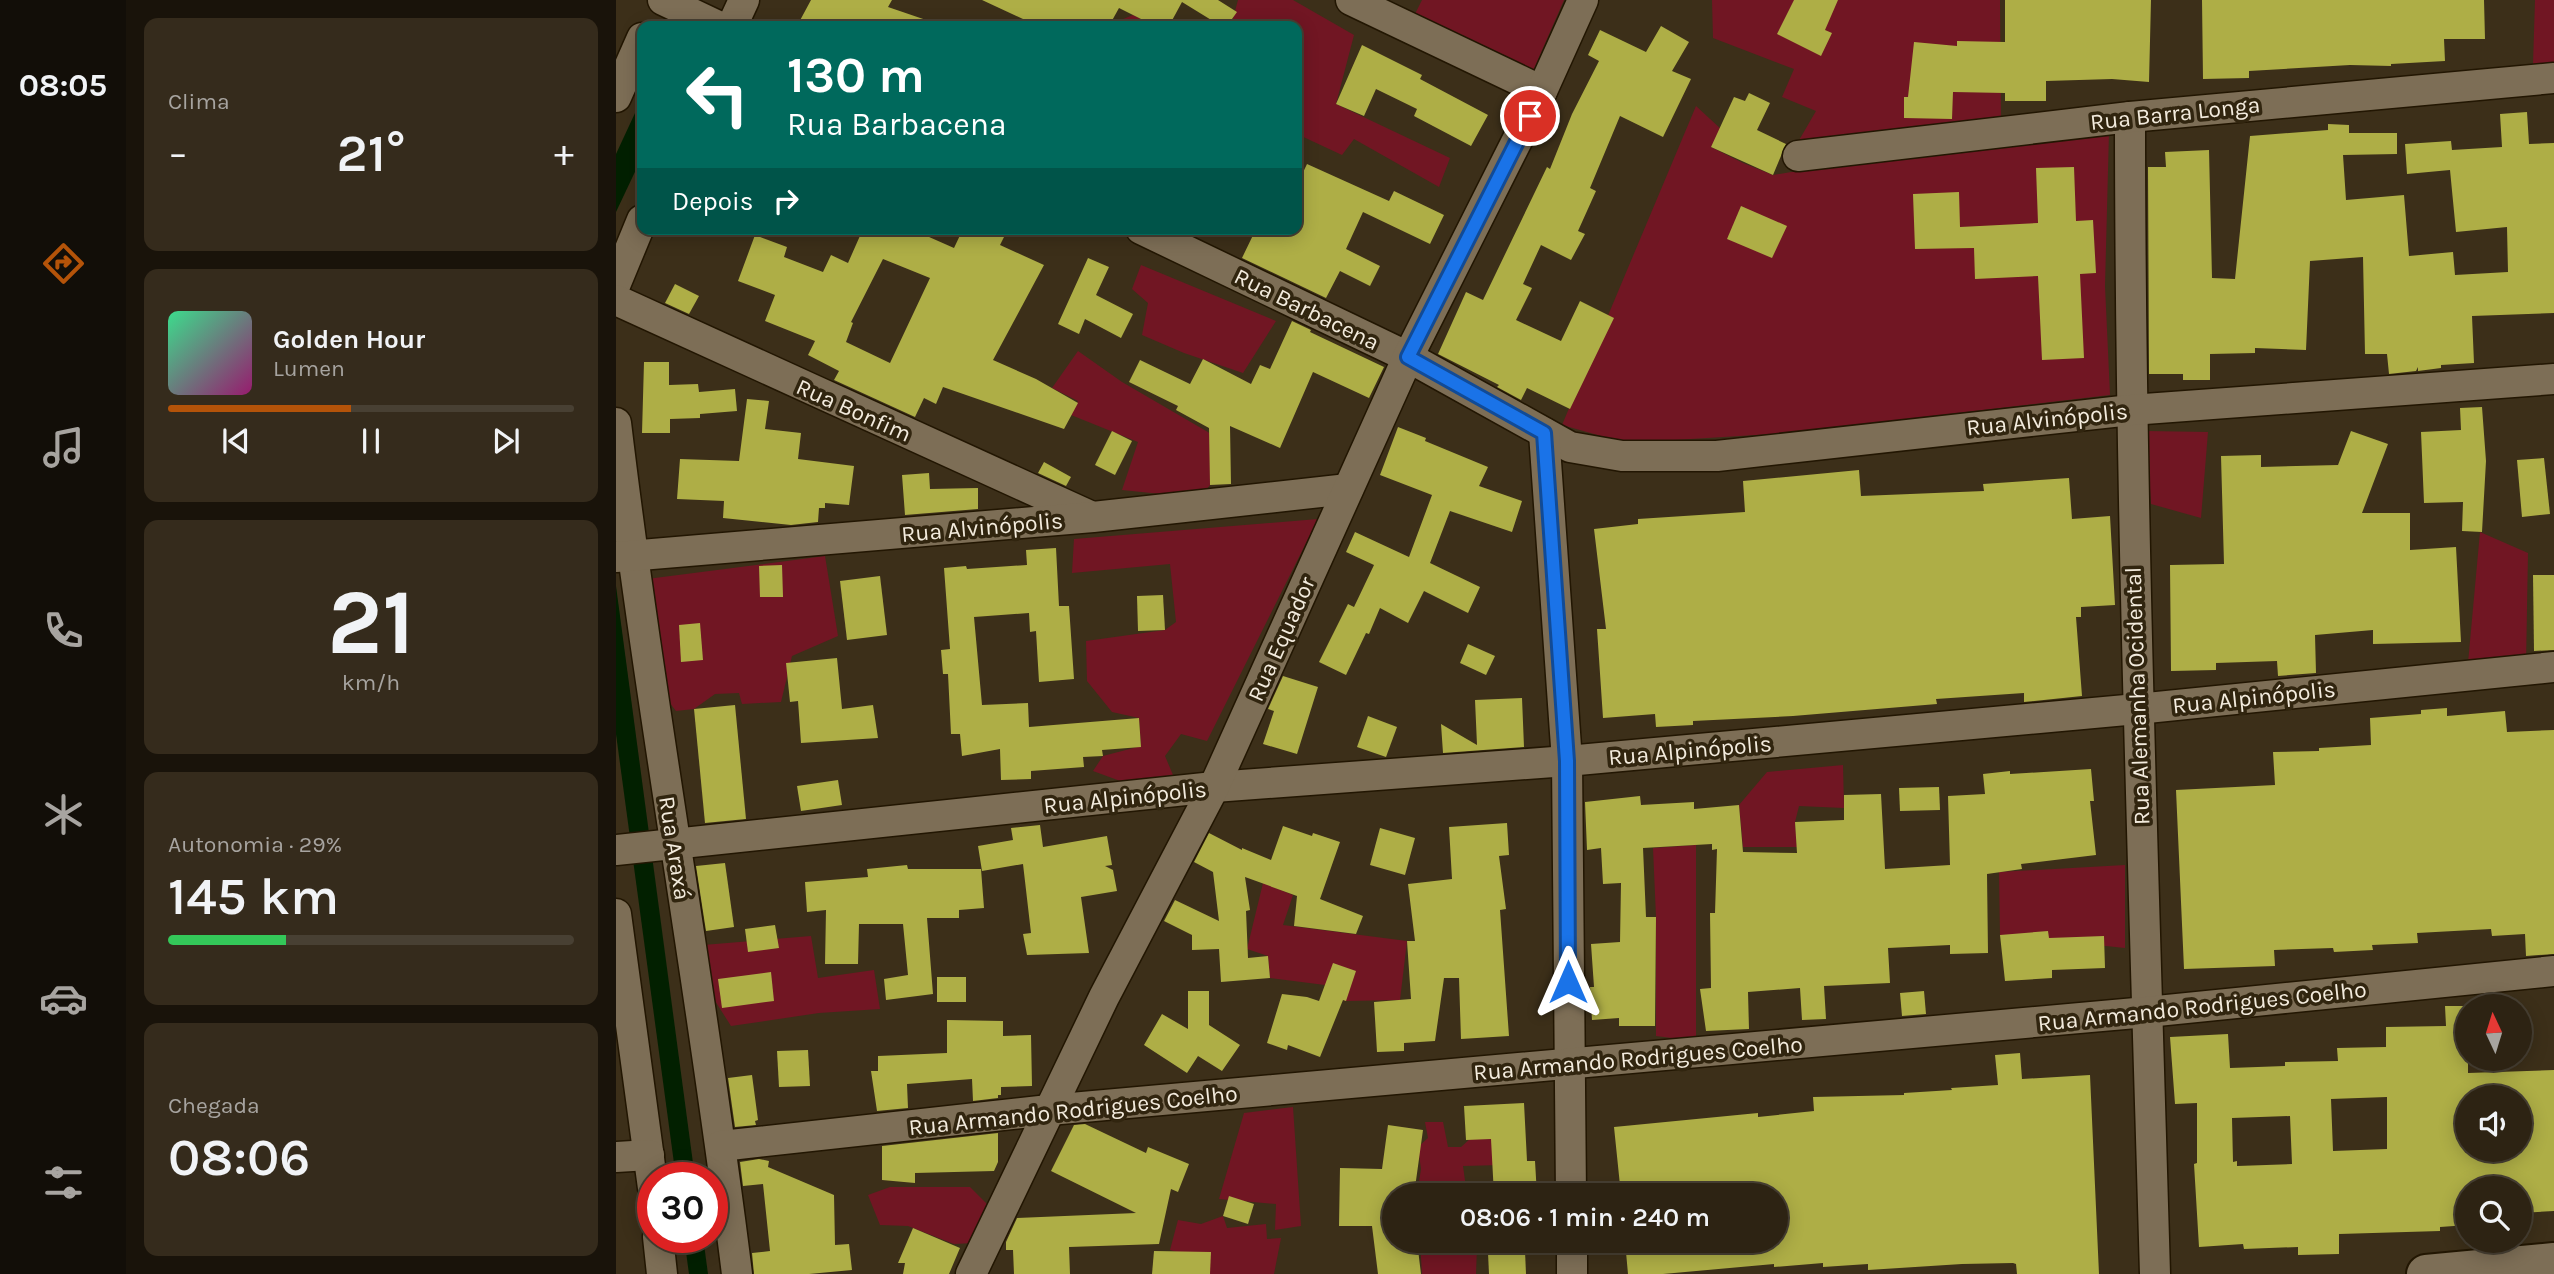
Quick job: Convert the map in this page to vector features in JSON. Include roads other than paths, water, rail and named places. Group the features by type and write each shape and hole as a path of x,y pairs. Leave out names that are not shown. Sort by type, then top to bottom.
{"main road":[{"path":"2426,1274 2554,1262"}],"street":[{"path":"734,21 744,0"},
{"path":"1351,0 1542,91"},
{"name":"Rua Equador","path":"971,1274 1104,997 1214,787 1408,357 1542,91 1583,0"},
{"path":"652,21 665,2 706,21"},
{"path":"616,97 637,49"},
{"name":"Rua Barra Longa","path":"1798,156 2130,117 2554,78"},
{"name":"Rua Alemanha Ocidental","path":"2130,117 2131,410 2137,709 2155,1274"},
{"path":"616,283 637,232"},
{"name":"Rua Barbacena","path":"1154,235 1408,357 1544,433"},
{"name":"Rua Bonfim","path":"616,300 1093,517"},
{"name":"Rua Alvinópolis","path":"1544,433 1570,447 1622,456 1717,456 2131,410 2554,379"},
{"name":"Rua Araxá","path":"616,423 623,557 667,846 721,1146 737,1274"},
{"path":"1544,433 1567,761 1571,1183"},
{"name":"Rua Alvinópolis","path":"623,557 1093,517 1348,489"},
{"name":"Rua Alpinópolis","path":"617,850 1214,787 1567,761 2137,709 2554,667"},
{"path":"616,914 650,1162"},
{"name":"Rua Armando Rodrigues Coelho","path":"721,1146 1049,1110 2147,1012 2554,971"},
{"path":"616,1157 649,1155"},
{"path":"660,1253 663,1274"},
{"path":"1572,1253 1572,1274"}]}
